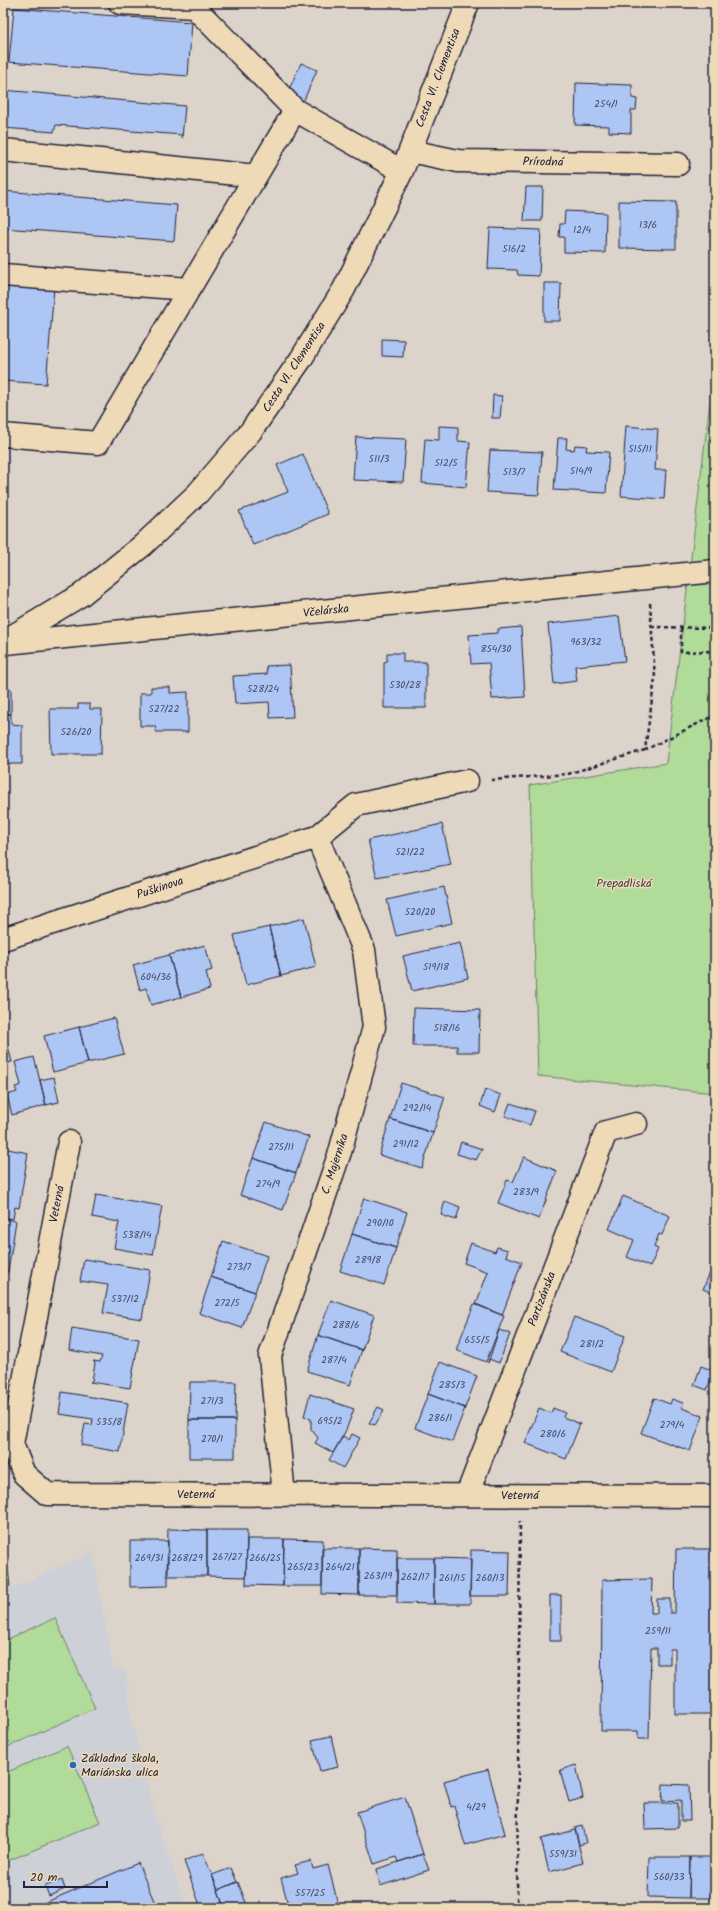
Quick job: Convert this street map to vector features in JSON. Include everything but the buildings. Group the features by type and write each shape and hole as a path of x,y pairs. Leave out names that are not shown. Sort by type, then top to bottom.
{"street":[{"name":"Prírodná","path":"120,3 194,8 295,110 406,161 678,164"},
{"name":"Cesta Vl. Clementisa","path":"3,643 81,595 143,545 198,493 251,431 301,360 344,289 406,161 468,3"},
{"path":"3,435 98,443 295,110"},
{"path":"3,150 256,176"},
{"path":"3,275 189,289"},
{"name":"Včelárska","path":"3,643 715,571"},
{"path":"317,837 356,805 467,781"},
{"name":"Puškinova","path":"3,939 317,837"},
{"name":"C. Majerníka","path":"284,1495 270,1356 340,1152 374,1027 364,950 317,837"},
{"name":"Partizánska","path":"467,1495 606,1132 636,1124"},
{"name":"Veterná","path":"69,1142 12,1444 24,1474 47,1494 715,1494"}],"path":[{"path":"645,750 655,678 649,578"},
{"path":"651,627 715,628"},
{"path":"681,628 681,652 715,651"},
{"path":"467,781 568,774 645,750 715,715"},
{"path":"517,1908 520,1495"}],"shaded area":[{"name":"Základná škola, Mariánska ulica","path":"93,1552 113,1669 126,1670 130,1711 156,1818 187,1908 3,1908 3,1592"}],"green space":[{"name":"Prepadliská","path":"715,360 715,1093 538,1076 530,785 666,763"},
{"path":"55,1618 95,1708 3,1749 3,1641"},
{"path":"67,1746 100,1822 3,1863 3,1774"}],"place":[{"name":"Základná škola, Mariánska ulica","path":"73,1765"}]}
